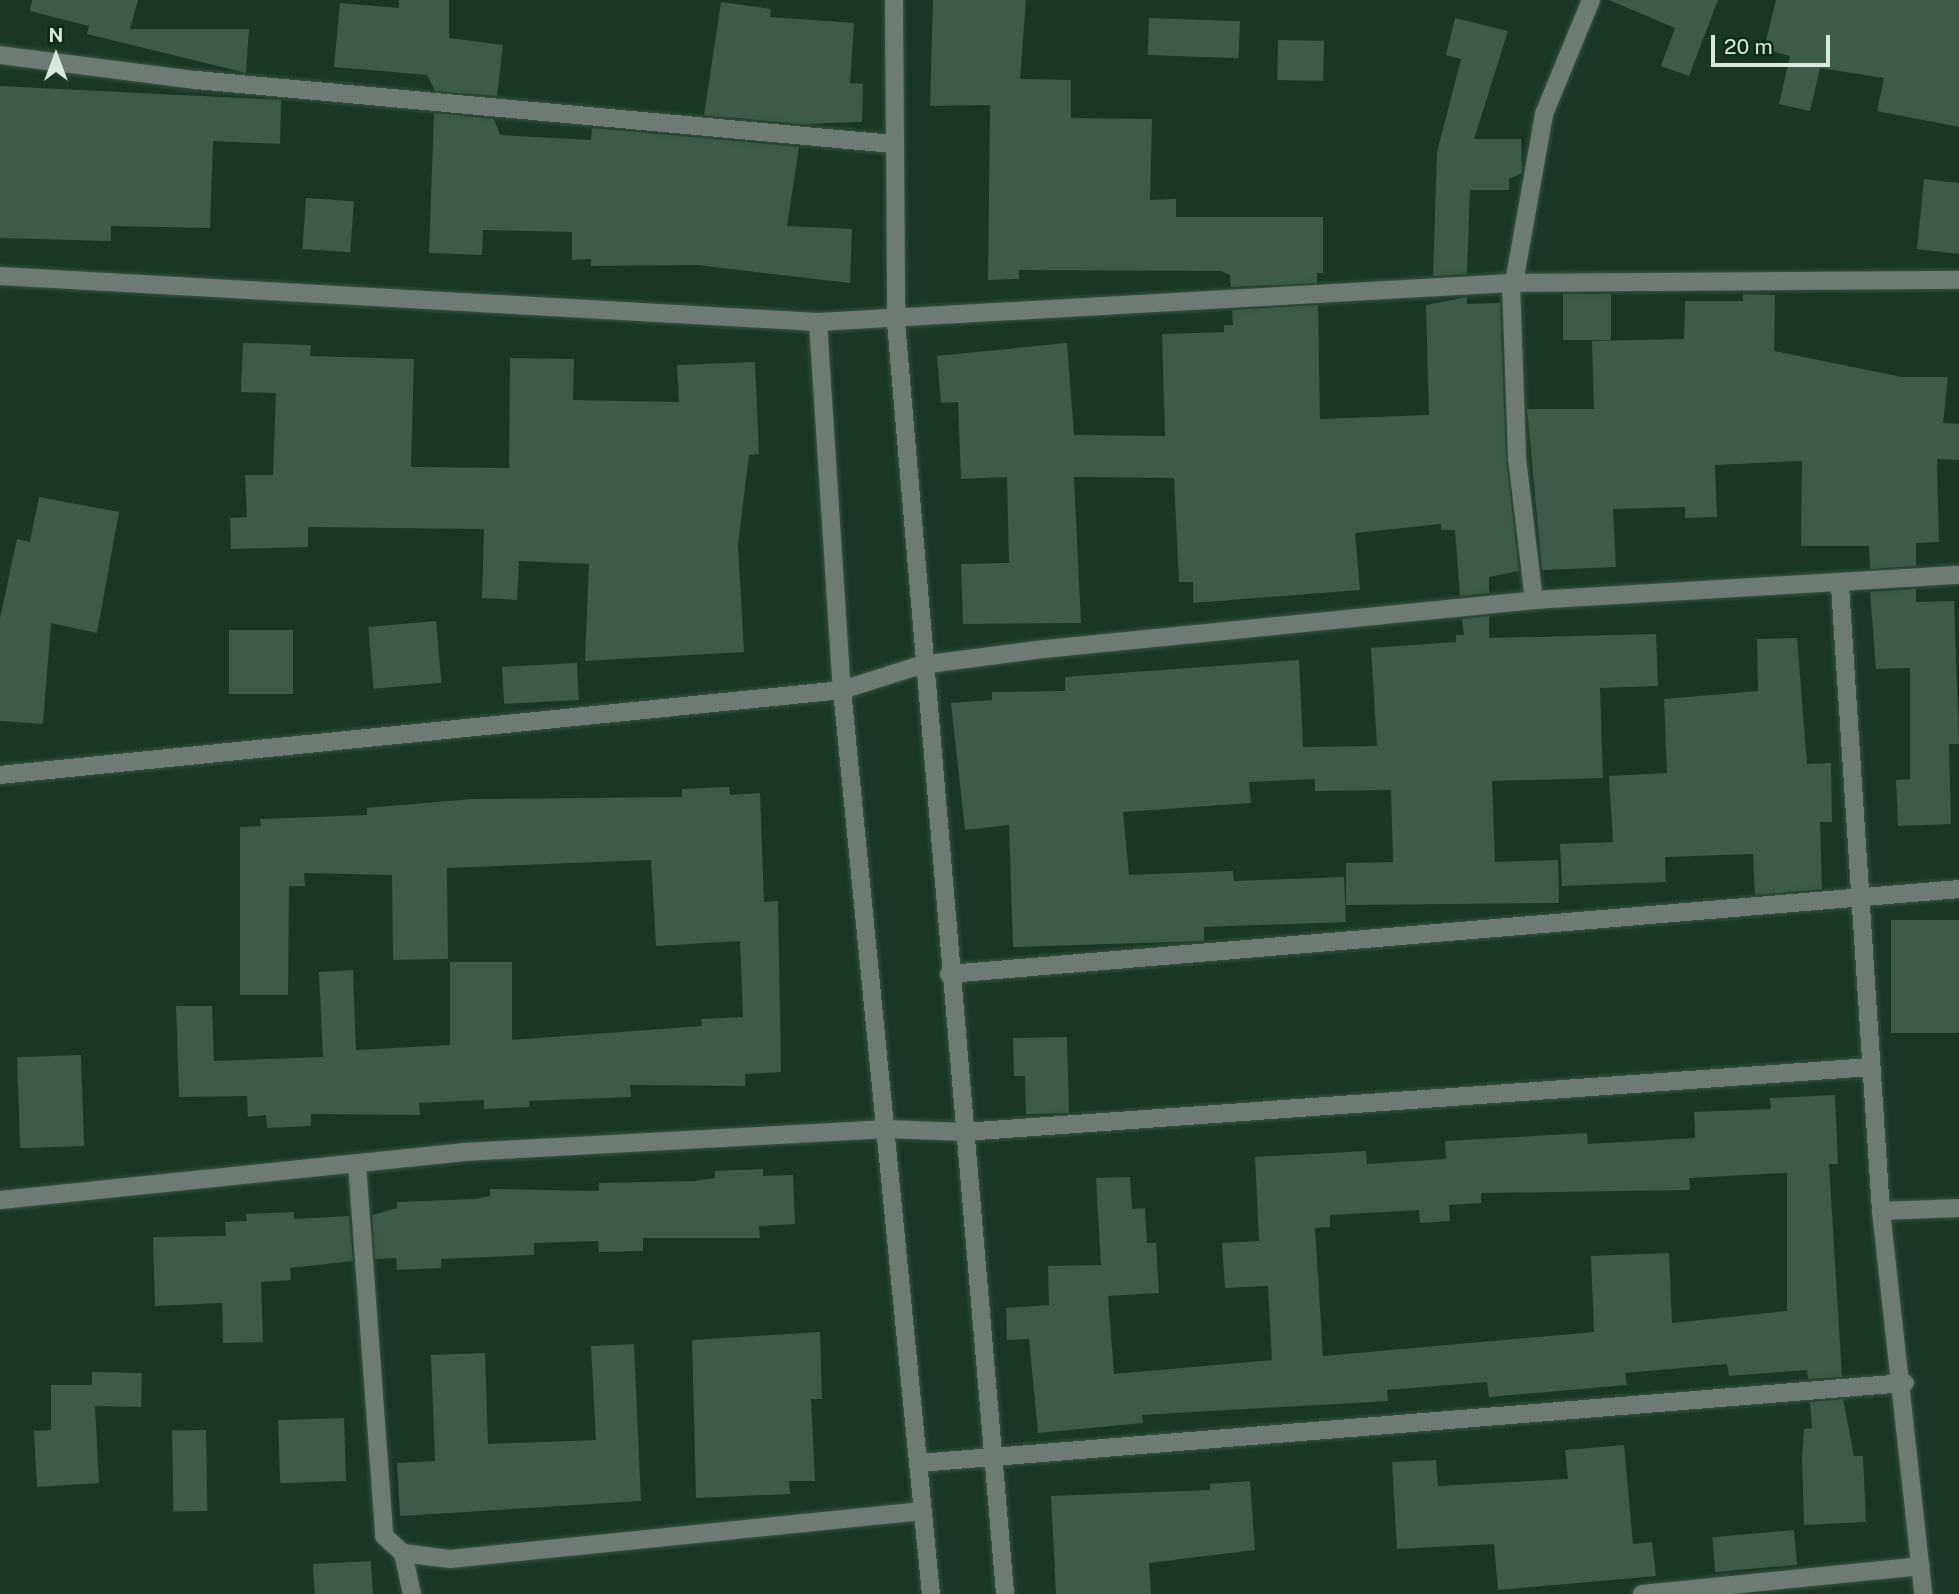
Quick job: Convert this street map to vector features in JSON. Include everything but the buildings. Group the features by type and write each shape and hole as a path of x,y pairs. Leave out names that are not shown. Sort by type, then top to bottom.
{"street":[{"path":"894,0 896,322 920,665 1005,1594"},
{"path":"1534,600 1517,458 1513,283 1544,114 1591,0"},
{"path":"0,55 196,80 893,144"},
{"path":"0,276 818,322 896,322 1513,283 1959,279"},
{"path":"818,322 842,691 888,1129 931,1594"},
{"path":"0,775 842,691 920,665 1534,600 1840,586 1959,575"},
{"path":"1840,586 1864,901 1871,1067 1881,1211 1905,1383 1923,1594"},
{"path":"949,974 1864,901 1959,889"},
{"path":"0,1200 357,1164 888,1129 964,1132 1871,1067"},
{"path":"357,1164 384,1536 403,1553 450,1559 923,1511"},
{"path":"1881,1211 1959,1208"},
{"path":"919,1463 993,1460 1905,1383"},
{"path":"403,1553 412,1594"},
{"path":"1642,1594 1921,1566"}]}
